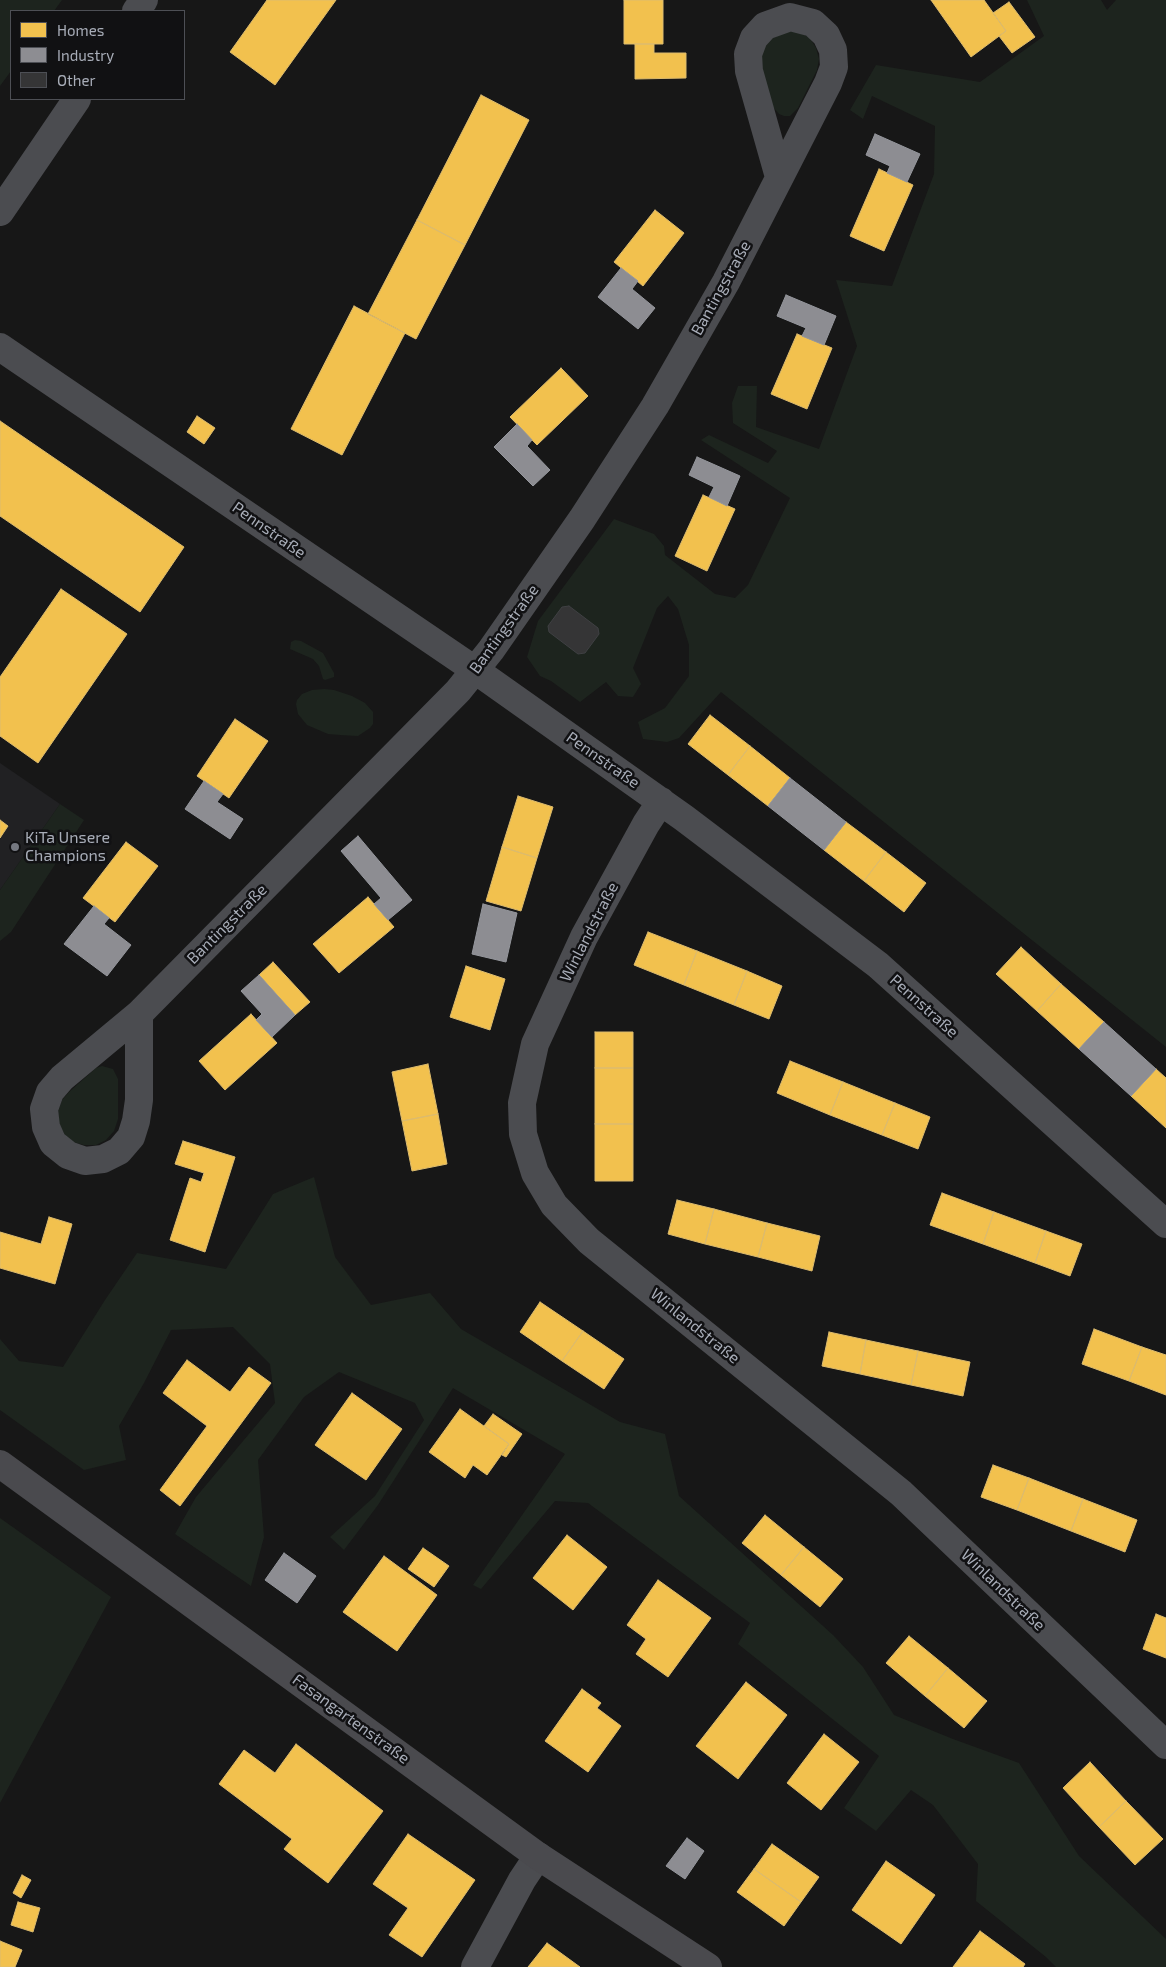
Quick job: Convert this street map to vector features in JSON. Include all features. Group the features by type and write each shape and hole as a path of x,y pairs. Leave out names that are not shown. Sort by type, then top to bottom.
{"street":[{"name":"Bantingstraße","path":"139,1014 139,1100 131,1137 119,1151 103,1159 85,1161 68,1155 54,1143 46,1127 44,1109 50,1092 62,1078 139,1014 458,691 491,650 582,520 655,406 726,282 828,83 834,67 833,50 826,35 813,24 790,17 766,26 754,38 748,54 749,71 780,176"},
{"path":"0,212 76,100"},
{"name":"Pennstraße","path":"0,347 475,670 661,801 878,964 1166,1224"},
{"name":"Winlandstraße","path":"661,801 646,824 584,937 535,1044 522,1103 523,1134 535,1172 554,1205 590,1241 901,1493 1166,1745"},
{"name":"Fasangartenstraße","path":"0,1464 538,1856 708,1967"},
{"path":"475,1967 522,1880 538,1856"}],"shaded area":[{"path":"0,0 62,0 55,10 10,10 10,72 0,86"},
{"path":"1027,0 1101,0 1107,10 1116,0 1166,0 1166,1047 721,692 679,738 667,742 643,739 638,722 665,708 689,676 689,645 678,609 668,596 657,608 633,668 641,684 633,697 618,696 606,682 580,702 551,681 540,676 527,657 538,621 614,519 654,534 664,546 665,555 715,594 735,598 748,585 790,498 701,440 709,435 768,463 777,451 733,423 732,403 738,386 757,386 756,427 819,449 857,346 836,280 892,286 934,174 935,126 872,96 863,119 850,110 876,65 980,82 1044,36"},
{"path":"788,31 800,32 810,38 816,48 819,59 817,70 798,108 790,116 784,116 779,114 772,106 763,73 761,50 768,40"},
{"path":"295,640 301,641 323,653 334,673 334,677 323,679 319,666 313,659 290,649 291,642"},
{"path":"324,689 352,696 365,703 373,712 373,724 370,728 358,736 328,734 307,725 298,714 297,700 302,694 312,690"},
{"name":"KiTa Unsere Champions","path":"0,763 60,804 0,890"},
{"path":"60,804 84,820 11,932 0,941 0,890"},
{"path":"102,1066 113,1069 118,1079 118,1119 114,1131 106,1140 96,1145 84,1145 73,1142 64,1134 59,1123 58,1112 62,1100 96,1068"},
{"path":"314,1177 335,1257 371,1305 430,1293 461,1329 620,1422 665,1434 679,1496 833,1635 863,1667 894,1715 1019,1763 1079,1856 1166,1939 1166,1967 1056,1967 976,1901 978,1864 933,1805 911,1790 876,1831 844,1808 879,1756 738,1644 750,1623 588,1503 555,1501 481,1589 473,1585 565,1454 453,1388 378,1505 344,1550 330,1537 375,1496 424,1420 415,1403 339,1372 304,1397 258,1460 264,1537 251,1586 175,1534 196,1497 275,1403 270,1364 233,1327 171,1330 144,1383 119,1426 126,1460 84,1470 0,1410 0,1339 19,1361 63,1367 137,1253 226,1269 273,1194"},
{"path":"0,1518 111,1597 0,1803"}],"building: Homes":[{"path":"267,0 336,0 275,85 230,52"},
{"path":"624,0 663,0 663,44 624,44"},
{"path":"931,0 984,0 1006,31 971,57"},
{"path":"1009,2 1035,37 1012,53 999,36 1006,31 993,13"},
{"path":"635,44 654,44 654,53 686,53 686,78 635,79"},
{"path":"481,95 529,120 465,245 417,220"},
{"path":"879,169 913,185 884,251 850,236"},
{"path":"655,210 684,233 643,286 614,262"},
{"path":"417,220 465,245 416,339 368,314"},
{"path":"354,306 405,333 342,455 291,429"},
{"path":"797,334 832,348 807,409 771,394"},
{"path":"561,368 588,396 537,445 510,417"},
{"path":"197,416 215,428 204,444 187,432"},
{"path":"0,421 184,547 140,612 0,516"},
{"path":"703,495 735,509 707,571 675,556"},
{"path":"61,589 127,634 38,763 0,736 0,677"},
{"path":"710,715 750,746 728,775 688,744"},
{"path":"235,719 268,741 229,798 197,776"},
{"path":"750,746 790,778 768,806 728,775"},
{"path":"518,796 553,807 537,858 502,847"},
{"path":"0,820 8,826 0,838"},
{"path":"846,822 886,852 864,881 824,850"},
{"path":"126,842 158,866 115,922 83,898"},
{"path":"502,847 537,858 521,911 486,901"},
{"path":"886,852 926,883 904,912 864,881"},
{"path":"368,897 394,927 339,973 313,944"},
{"path":"648,932 697,951 684,985 634,965"},
{"path":"1021,947 1061,984 1037,1011 996,974"},
{"path":"697,951 747,971 734,1005 684,985"},
{"path":"273,962 310,1002 295,1015 259,975"},
{"path":"466,966 505,979 490,1030 450,1017"},
{"path":"747,971 782,986 769,1019 734,1005"},
{"path":"1061,984 1104,1022 1079,1049 1037,1011"},
{"path":"251,1014 277,1043 225,1090 199,1061"},
{"path":"595,1032 633,1032 633,1068 595,1068"},
{"path":"790,1061 843,1082 830,1115 777,1093"},
{"path":"428,1064 438,1114 402,1121 392,1072"},
{"path":"595,1068 633,1068 633,1124 595,1124"},
{"path":"1156,1069 1166,1078 1166,1128 1131,1096"},
{"path":"843,1082 895,1103 882,1135 830,1115"},
{"path":"895,1103 930,1117 918,1149 882,1135"},
{"path":"438,1114 447,1164 412,1171 402,1121"},
{"path":"595,1124 633,1124 633,1181 595,1181"},
{"path":"183,1141 235,1157 205,1252 170,1240 190,1178 201,1182 204,1173 175,1164"},
{"path":"942,1193 994,1212 983,1244 930,1225"},
{"path":"677,1200 714,1209 705,1244 668,1234"},
{"path":"714,1209 767,1223 758,1257 705,1244"},
{"path":"994,1212 1046,1231 1035,1263 983,1244"},
{"path":"49,1217 72,1224 55,1284 0,1268 0,1232 41,1244"},
{"path":"767,1223 820,1236 812,1271 758,1257"},
{"path":"1046,1231 1082,1244 1070,1276 1035,1263"},
{"path":"540,1302 583,1331 562,1361 520,1332"},
{"path":"1094,1329 1142,1347 1129,1381 1082,1364"},
{"path":"583,1331 624,1359 604,1389 562,1361"},
{"path":"829,1332 866,1340 860,1374 822,1366"},
{"path":"866,1340 918,1351 911,1385 860,1374"},
{"path":"1142,1347 1166,1355 1166,1395 1129,1381"},
{"path":"918,1351 970,1362 963,1396 911,1385"},
{"path":"187,1360 230,1392 249,1367 271,1383 180,1506 160,1490 207,1426 163,1393"},
{"path":"352,1393 402,1429 366,1480 315,1445"},
{"path":"460,1409 509,1444 487,1475 473,1465 465,1478 429,1452"},
{"path":"493,1414 522,1434 506,1457 502,1455 509,1444 484,1426"},
{"path":"993,1465 1029,1478 1017,1510 981,1497"},
{"path":"1029,1478 1083,1499 1071,1531 1017,1510"},
{"path":"1083,1499 1137,1520 1125,1552 1071,1531"},
{"path":"765,1515 804,1547 781,1575 742,1543"},
{"path":"567,1535 607,1567 573,1610 533,1578"},
{"path":"804,1547 843,1579 820,1607 781,1575"},
{"path":"423,1548 449,1566 434,1587 408,1569"},
{"path":"384,1556 437,1595 397,1651 343,1612"},
{"path":"658,1580 711,1618 668,1677 636,1654 646,1639 627,1625"},
{"path":"1156,1614 1166,1618 1166,1658 1143,1649"},
{"path":"909,1636 948,1668 925,1696 886,1663"},
{"path":"948,1668 987,1701 964,1728 925,1696"},
{"path":"746,1682 787,1715 738,1779 696,1746"},
{"path":"582,1689 601,1703 597,1708 621,1726 588,1772 545,1741"},
{"path":"824,1734 859,1762 821,1810 787,1783"},
{"path":"296,1744 383,1811 328,1883 284,1849 292,1839 219,1784 244,1750 275,1773"},
{"path":"1090,1762 1126,1801 1099,1827 1063,1788"},
{"path":"1126,1801 1163,1839 1135,1865 1099,1827"},
{"path":"408,1834 475,1880 422,1957 389,1935 408,1908 373,1884"},
{"path":"772,1844 819,1877 801,1902 754,1869"},
{"path":"886,1861 935,1895 901,1944 852,1910"},
{"path":"754,1869 801,1902 784,1926 737,1892"},
{"path":"22,1875 31,1880 21,1898 13,1893"},
{"path":"18,1902 40,1908 33,1932 11,1925"},
{"path":"980,1931 1025,1964 1023,1967 953,1967"},
{"path":"0,1941 22,1950 15,1967 0,1967"},
{"path":"547,1943 580,1967 528,1967"}],"building: Industry":[{"path":"875,134 920,154 907,182 887,173 890,166 866,155"},
{"path":"621,268 638,281 632,289 655,308 638,329 598,297"},
{"path":"786,295 836,316 824,345 802,336 806,328 777,316"},
{"path":"517,424 532,440 527,446 550,470 533,486 494,447"},
{"path":"697,457 740,476 727,506 709,497 714,487 689,475"},
{"path":"790,778 846,822 824,850 768,806"},
{"path":"204,781 223,794 217,802 243,819 230,839 185,809"},
{"path":"358,836 412,900 388,920 374,904 381,898 341,851"},
{"path":"483,904 517,913 506,962 472,954"},
{"path":"94,906 109,918 104,924 131,945 107,976 64,944"},
{"path":"259,975 295,1015 272,1037 256,1020 262,1014 241,991"},
{"path":"1104,1022 1156,1069 1131,1096 1079,1049"},
{"path":"284,1553 316,1576 297,1603 265,1580"},
{"path":"687,1838 704,1851 685,1879 666,1866"}],"building: Other":[{"path":"569,606 598,628 599,634 585,653 578,654 549,632 548,626 562,607"}],"place":[{"name":"KiTa Unsere Champions","path":"15,847"}]}
